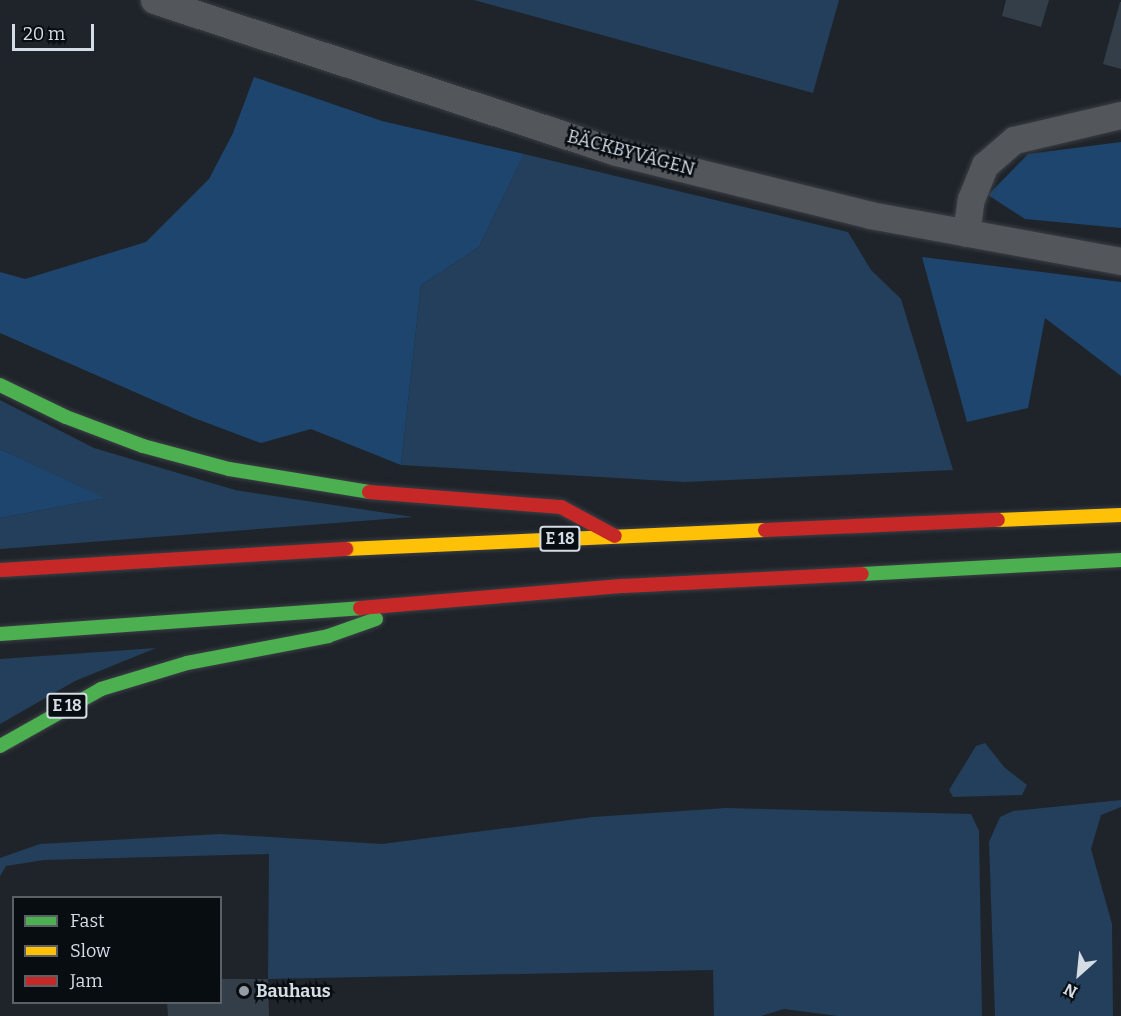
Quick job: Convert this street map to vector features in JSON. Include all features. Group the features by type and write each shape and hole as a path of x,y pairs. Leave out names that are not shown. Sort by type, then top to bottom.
{"highway":[{"name":"E 18","path":"0,385 66,417 143,446 230,469 370,492 561,507 615,537"},
{"name":"E 18","path":"0,570 615,537 1121,515"},
{"name":"E 18","path":"0,634 418,604 624,586 1121,560"},
{"name":"E 18","path":"0,746 76,700 111,686 187,663 328,636 418,604"}],"street":[{"name":"BÄCKBYVÄGEN","path":"154,0 616,152 870,215 1121,261"},
{"path":"966,233 970,199 985,165 1014,140 1121,115"}],"shaded area":[{"path":"474,0 839,0 813,93"},
{"path":"254,77 382,121 524,154 479,247 421,285 401,465 311,429 261,443 194,418 0,333 0,272 25,279 146,242 209,179 233,133"},
{"path":"1121,142 1121,228 1025,219 988,195 1028,154"},
{"path":"524,154 848,232 871,270 901,299 953,470 684,482 401,465 421,285 479,247"},
{"path":"922,257 1121,282 1121,376 1045,318 1028,408 967,422"},
{"path":"0,400 94,448 235,490 413,517 0,549 0,518 104,498 0,449"},
{"path":"0,449 105,498 0,518"},
{"path":"156,648 75,681 0,724 0,659"},
{"path":"985,743 1005,768 1027,785 1022,795 953,797 949,790 976,746"},
{"path":"1121,800 1121,807 1101,815 1091,849 1112,924 1113,1016 995,1016 989,842 1000,817 1013,811"},
{"path":"726,808 971,814 979,831 982,1016 838,1016 784,1009 761,1016 714,1016 713,970 268,979 269,854 44,860 6,866 0,876 0,858 40,844 220,834 382,844 593,817"}],"building":[{"path":"1006,0 1049,0 1041,27 1002,16"},
{"path":"1121,2 1121,69 1103,64"},
{"name":"Bauhaus","path":"222,979 268,979 269,1016 168,1016 167,1004 222,1004"}],"traffic: fast":[{"path":"0,385 66,417 143,446 229,469 369,492"},
{"path":"862,574 1121,560"},
{"path":"0,634 360,608"},
{"path":"0,746 101,689 187,663 328,636 376,619"}],"traffic: slow":[{"path":"998,520 1121,515"},
{"path":"346,549 765,530"}],"traffic: jam":[{"path":"369,492 561,507 615,536"},
{"path":"765,530 998,520"},
{"path":"0,570 346,549"},
{"path":"360,608 624,586 862,574"}],"place":[{"name":"Bauhaus","path":"244,991"}]}
